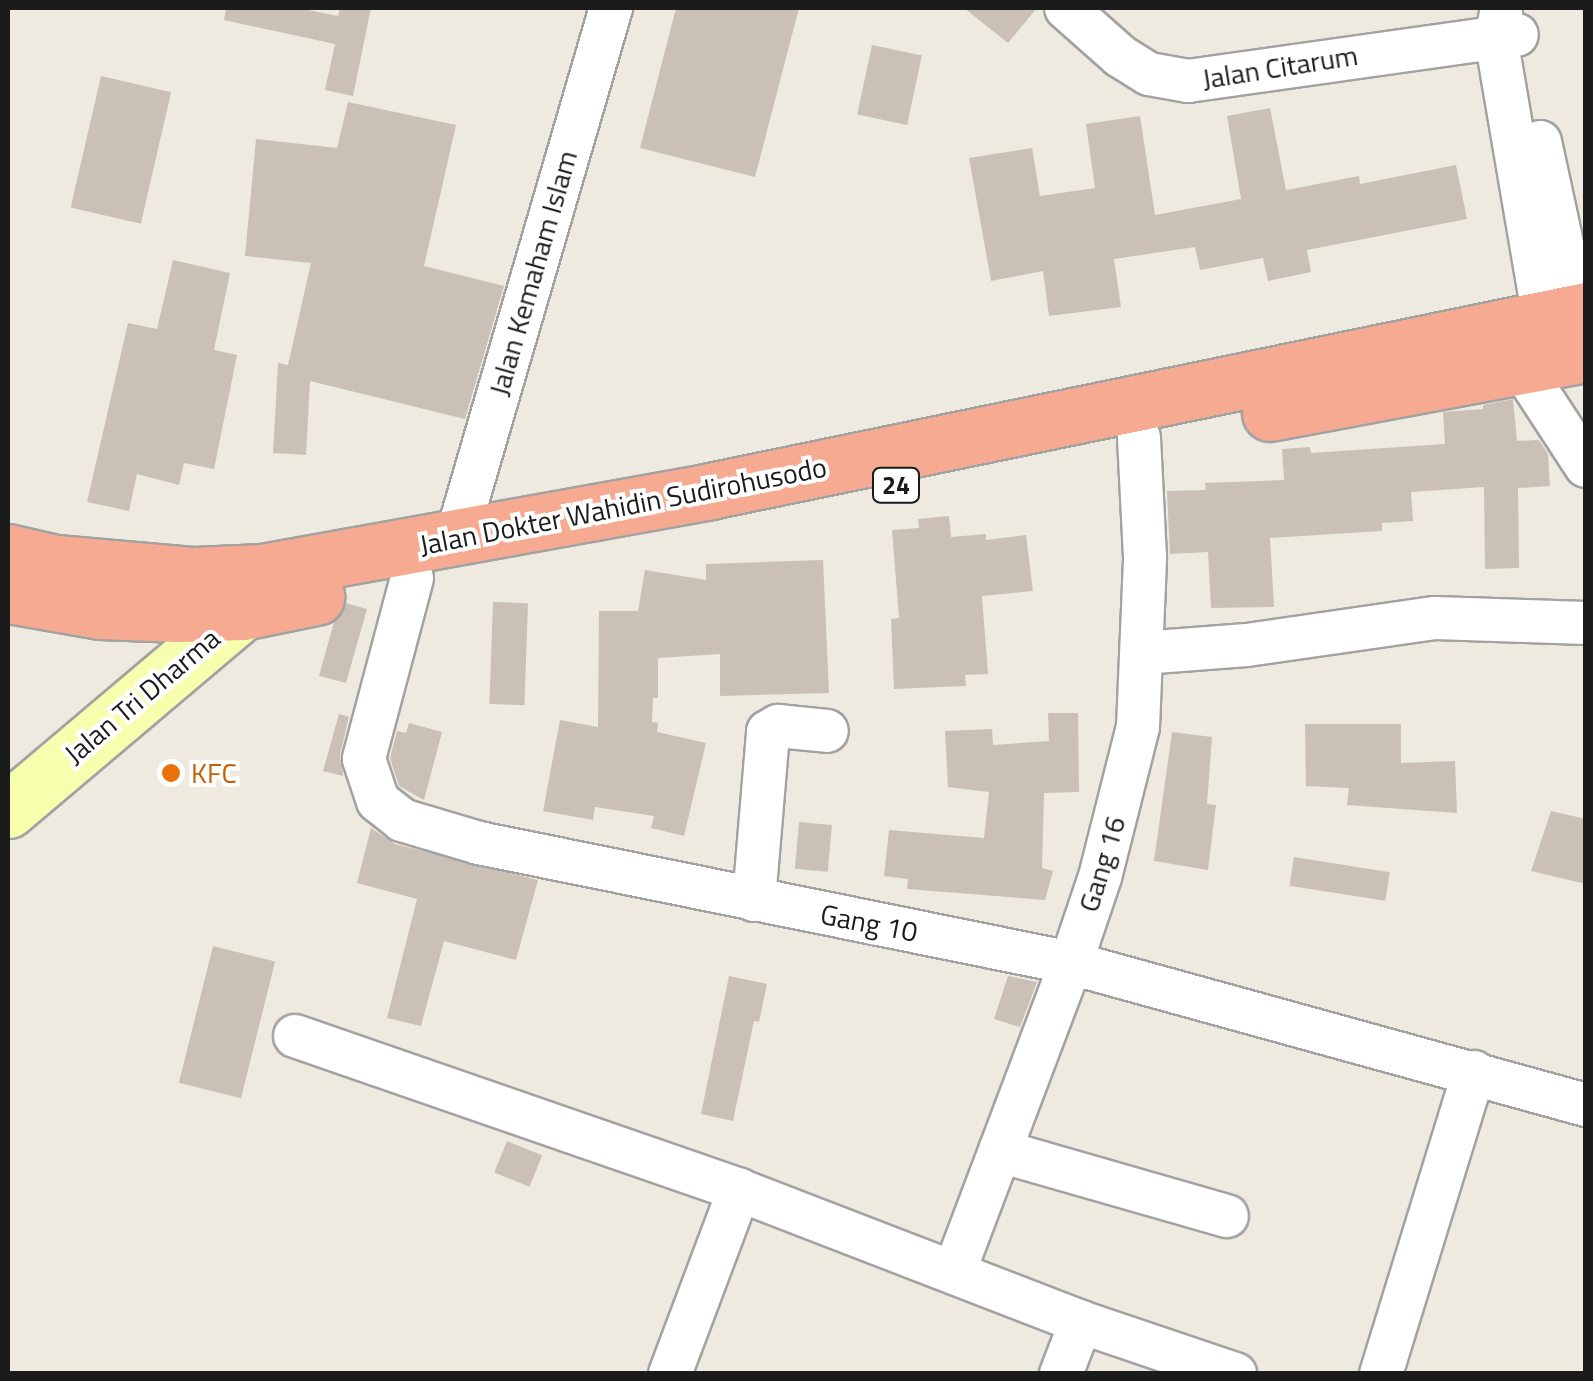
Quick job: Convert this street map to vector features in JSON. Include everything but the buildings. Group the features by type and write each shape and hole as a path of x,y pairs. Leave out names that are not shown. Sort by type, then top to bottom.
{"highway":[{"name":"Jalan Dokter Wahidin Sudirohusodo","path":"8,552 56,562 194,575 252,592 456,539 1564,339"},
{"name":"Jalan Dokter Wahidin Sudirohusodo","path":"8,595 100,611 412,578 591,547 1139,437 1564,339"}],"main road":[{"name":"Jalan Tri Dharma","path":"8,810 252,592"}],"street":[{"name":"Jalan Kemaham Islam","path":"456,539 611,8"},
{"name":"Jalan Citarum","path":"1066,8 1120,56 1150,74 1188,81 1504,22"},
{"path":"1504,22 1586,466"},
{"name":"Gang 16","path":"954,1270 1071,963 1104,860 1138,727 1146,556 1139,437"},
{"name":"Gang 10","path":"412,578 364,759 378,800 402,820 479,843 1071,963 1586,1105"},
{"path":"1142,652 1247,645 1435,618 1586,623"},
{"path":"754,900 768,732 778,726 827,731"},
{"path":"295,1036 739,1190 1081,1322 1235,1374"},
{"path":"1381,1374 1474,1072"},
{"path":"1000,1151 1227,1216"},
{"path":"670,1374 739,1190"},
{"path":"1061,1374 1081,1322"}],"place":[{"name":"KFC","path":"171,773"}]}
